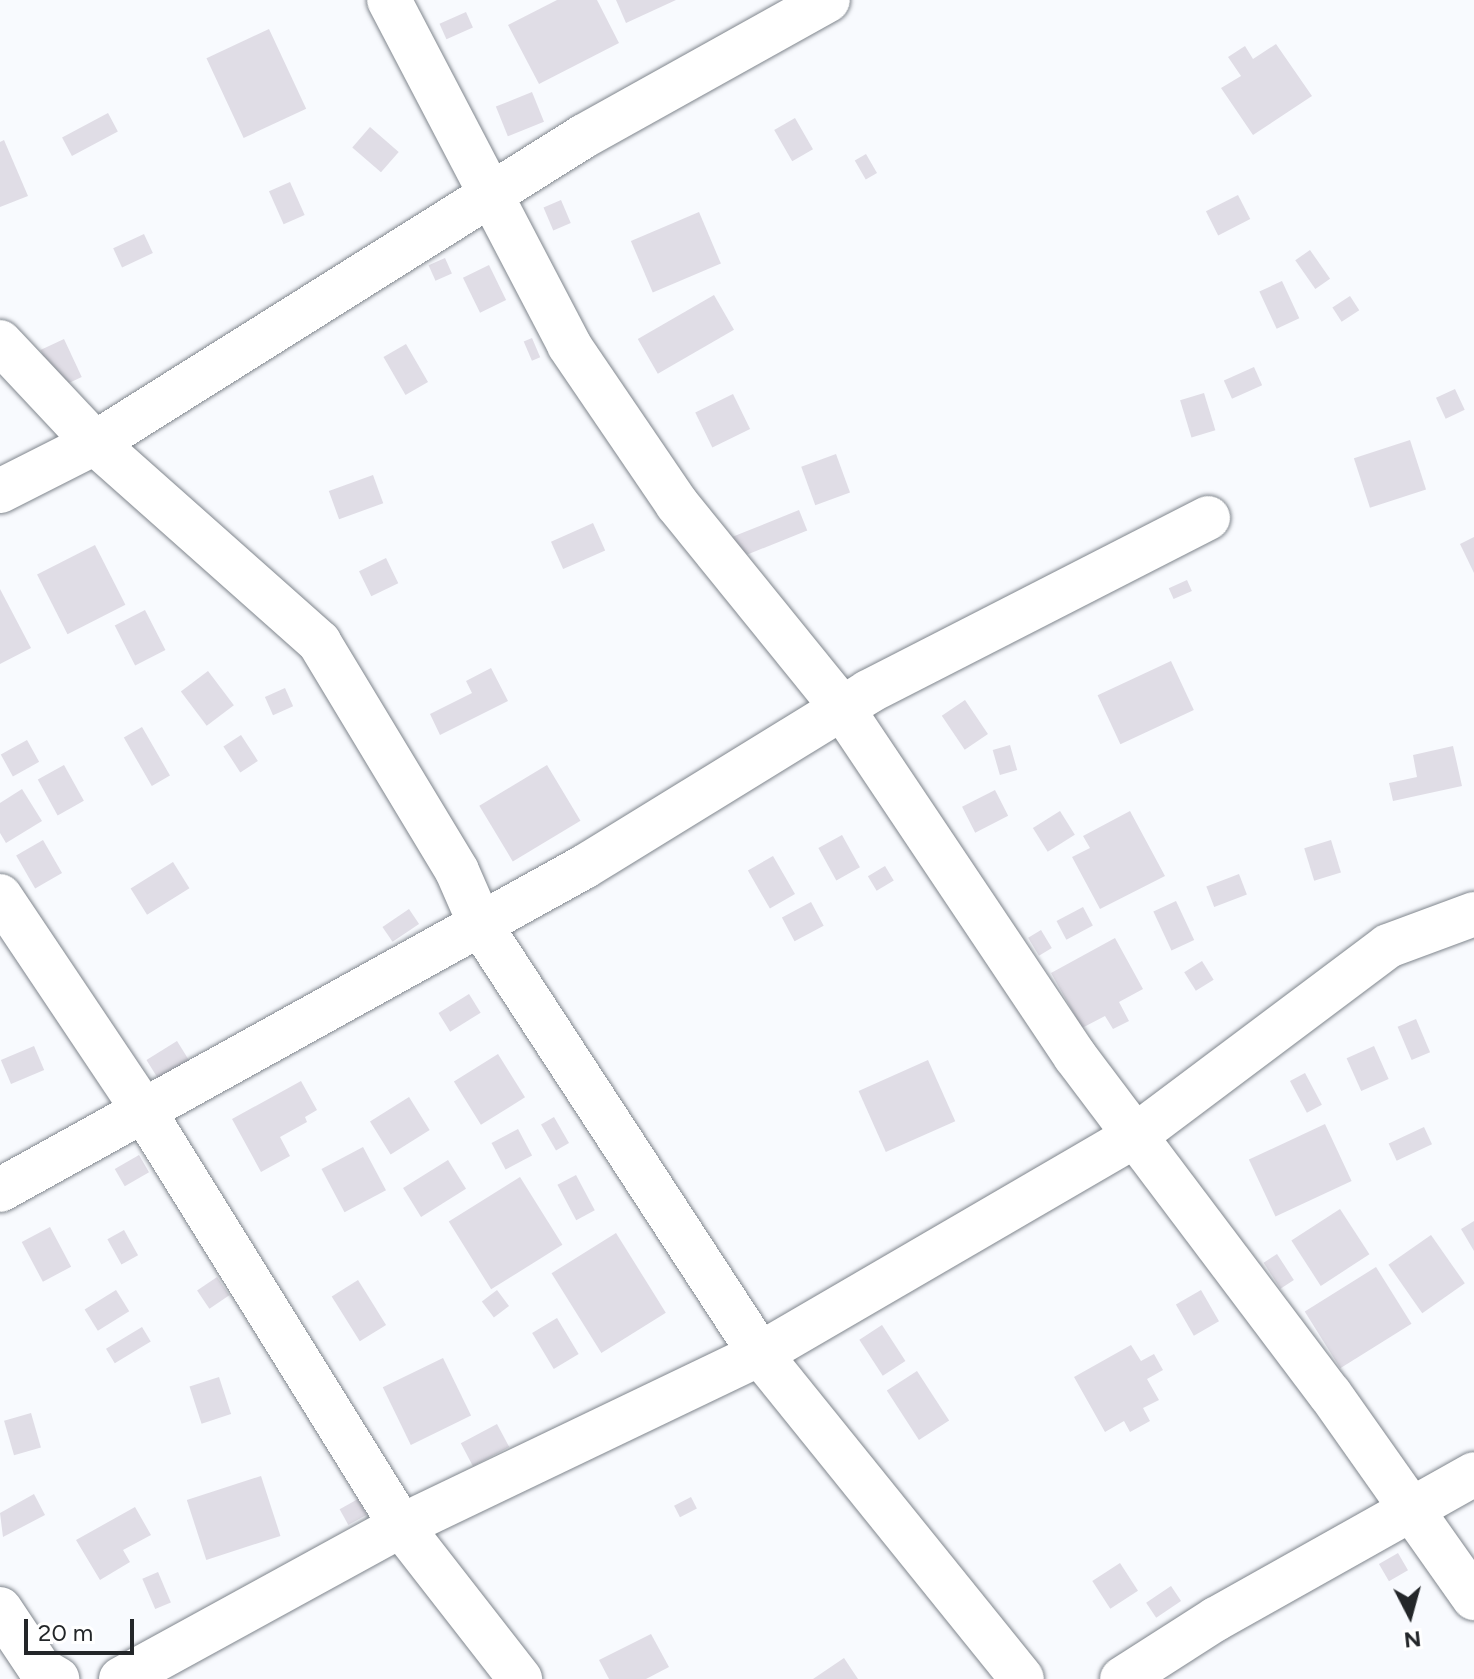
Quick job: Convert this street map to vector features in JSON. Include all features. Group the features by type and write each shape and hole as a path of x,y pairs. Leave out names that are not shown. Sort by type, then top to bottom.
{"street":[{"path":"389,0 569,345 677,504 842,708 1075,1056 1474,1598"},
{"path":"0,491 95,443 490,194 828,0"},
{"path":"0,342 95,443 319,642 457,871 481,926 760,1354 1022,1679"},
{"path":"0,1190 142,1108 481,926 842,708 1208,518"},
{"path":"0,896 142,1108 401,1526 520,1679"},
{"path":"121,1679 401,1526 760,1354 1135,1136 1388,946 1474,914"},
{"path":"1122,1679 1216,1619 1413,1512 1474,1474"},
{"path":"0,1609 40,1669 57,1679"}],"building":[{"path":"557,0 597,0 619,43 539,84 508,25"},
{"path":"616,0 676,0 626,23"},
{"path":"466,12 473,28 446,39 440,24"},
{"path":"269,29 306,109 244,138 206,58"},
{"path":"1276,44 1312,96 1253,135 1221,88 1241,76 1228,57 1245,46 1253,59"},
{"path":"532,92 544,122 508,136 496,107"},
{"path":"108,113 118,132 72,156 62,137"},
{"path":"795,118 813,149 792,161 774,130"},
{"path":"370,127 399,152 381,172 352,147"},
{"path":"4,140 28,196 0,207 0,142"},
{"path":"866,154 877,173 866,180 855,160"},
{"path":"290,182 305,215 284,224 269,191"},
{"path":"1238,195 1250,219 1218,235 1206,211"},
{"path":"561,200 571,223 553,230 544,207"},
{"path":"699,212 721,264 653,292 631,241"},
{"path":"144,234 153,253 122,267 113,248"},
{"path":"1310,250 1330,279 1315,289 1295,260"},
{"path":"445,258 452,274 435,281 429,265"},
{"path":"489,265 506,300 480,313 463,278"},
{"path":"1282,281 1299,318 1277,329 1259,292"},
{"path":"714,295 734,330 658,374 638,339"},
{"path":"1350,296 1359,310 1342,322 1332,307"},
{"path":"532,338 540,357 532,361 524,342"},
{"path":"64,339 82,377 58,388 40,350"},
{"path":"406,344 428,382 405,395 383,357"},
{"path":"1254,367 1262,385 1232,399 1224,380"},
{"path":"1455,389 1465,410 1446,419 1436,398"},
{"path":"1204,393 1215,430 1191,438 1180,400"},
{"path":"733,394 750,429 712,447 695,412"},
{"path":"1410,440 1426,489 1370,508 1354,458"},
{"path":"836,454 850,493 815,505 801,467"},
{"path":"373,475 383,503 339,519 329,491"},
{"path":"799,510 807,530 740,558 731,537"},
{"path":"593,523 605,550 563,569 551,542"},
{"path":"1474,537 1474,573 1460,544"},
{"path":"95,545 125,605 68,634 37,575"},
{"path":"386,558 398,583 371,596 359,571"},
{"path":"1187,580 1192,591 1174,599 1169,588"},
{"path":"0,589 31,648 0,664"},
{"path":"145,610 165,650 135,666 115,625"},
{"path":"1171,661 1194,710 1120,744 1098,695"},
{"path":"491,668 508,701 440,735 430,714 472,693 466,681"},
{"path":"208,671 234,705 207,726 181,691"},
{"path":"285,688 293,706 273,715 265,697"},
{"path":"965,700 988,734 965,750 942,716"},
{"path":"142,727 170,775 152,786 124,738"},
{"path":"241,735 258,761 240,772 223,746"},
{"path":"27,740 39,762 13,776 1,755"},
{"path":"1010,745 1017,770 1000,775 993,750"},
{"path":"1453,746 1462,786 1393,801 1389,783 1417,777 1413,755"},
{"path":"64,765 84,801 58,815 38,780"},
{"path":"547,765 580,821 513,861 479,806"},
{"path":"22,789 42,821 6,843 0,833 0,803"},
{"path":"995,790 1008,816 975,833 962,807"},
{"path":"1060,811 1075,835 1048,852 1033,828"},
{"path":"1130,811 1165,876 1100,909 1072,857 1090,848 1083,836"},
{"path":"842,835 860,867 836,880 818,848"},
{"path":"43,840 62,873 35,888 16,856"},
{"path":"1331,840 1341,873 1314,881 1304,848"},
{"path":"773,856 795,894 770,909 748,870"},
{"path":"173,862 189,888 147,915 131,888"},
{"path":"885,866 894,881 877,891 868,876"},
{"path":"1239,874 1247,895 1214,907 1206,887"},
{"path":"1176,901 1194,940 1172,951 1153,912"},
{"path":"811,902 824,926 795,941 782,917"},
{"path":"1083,907 1093,926 1066,940 1057,921"},
{"path":"409,909 419,924 393,942 382,927"},
{"path":"1041,930 1052,948 1039,956 1028,938"},
{"path":"1115,938 1143,989 1119,1002 1129,1021 1113,1029 1105,1016 1082,1028 1051,973"},
{"path":"1202,961 1214,980 1196,991 1184,972"},
{"path":"469,994 481,1013 450,1032 438,1013"},
{"path":"1416,1019 1430,1052 1412,1060 1398,1027"},
{"path":"177,1041 190,1062 160,1081 146,1060"},
{"path":"34,1046 44,1070 11,1084 1,1060"},
{"path":"1374,1046 1389,1079 1361,1091 1347,1058"},
{"path":"498,1054 525,1097 481,1125 454,1082"},
{"path":"928,1060 955,1121 886,1152 859,1091"},
{"path":"1305,1073 1322,1105 1307,1113 1290,1081"},
{"path":"301,1081 317,1110 305,1117 307,1122 280,1137 290,1156 261,1172 232,1119"},
{"path":"409,1097 430,1130 391,1154 370,1121"},
{"path":"554,1117 569,1143 556,1150 541,1124"},
{"path":"1325,1124 1352,1181 1275,1217 1249,1159"},
{"path":"1424,1127 1432,1144 1397,1161 1389,1143"},
{"path":"518,1129 532,1155 506,1170 492,1143"},
{"path":"363,1147 386,1190 345,1212 322,1169"},
{"path":"139,1155 149,1172 125,1186 115,1169"},
{"path":"448,1160 466,1189 421,1217 403,1188"},
{"path":"576,1175 595,1210 576,1220 557,1185"},
{"path":"520,1177 562,1245 491,1289 449,1222"},
{"path":"1340,1209 1369,1254 1321,1286 1291,1241"},
{"path":"1474,1221 1474,1251 1461,1229"},
{"path":"50,1227 71,1267 43,1282 22,1242"},
{"path":"124,1230 138,1255 121,1265 107,1239"},
{"path":"616,1233 666,1313 601,1353 552,1273"},
{"path":"1431,1235 1465,1283 1422,1313 1388,1265"},
{"path":"1277,1254 1294,1280 1280,1289 1264,1263"},
{"path":"1376,1267 1412,1324 1340,1368 1305,1312"},
{"path":"217,1277 229,1295 209,1309 197,1290"},
{"path":"358,1280 386,1325 360,1341 332,1296"},
{"path":"116,1290 129,1311 98,1331 85,1310"},
{"path":"497,1290 509,1306 494,1317 482,1301"},
{"path":"1201,1290 1219,1321 1194,1336 1176,1304"},
{"path":"557,1318 579,1354 554,1369 532,1333"},
{"path":"882,1325 905,1361 883,1376 859,1340"},
{"path":"142,1327 151,1342 115,1363 106,1349"},
{"path":"1131,1345 1141,1361 1154,1354 1163,1370 1147,1379 1159,1400 1143,1408 1150,1421 1130,1432 1124,1421 1105,1432 1074,1377"},
{"path":"443,1358 471,1416 411,1445 383,1387"},
{"path":"917,1371 949,1420 919,1440 887,1391"},
{"path":"219,1377 231,1414 202,1424 190,1387"},
{"path":"31,1413 41,1448 14,1455 4,1421"},
{"path":"497,1424 509,1447 473,1466 461,1443"},
{"path":"261,1476 280,1536 206,1560 187,1500"},
{"path":"34,1494 45,1515 3,1537 0,1513"},
{"path":"691,1497 697,1509 680,1517 674,1506"},
{"path":"358,1499 367,1515 348,1525 340,1509"},
{"path":"135,1507 151,1535 123,1550 130,1562 100,1580 76,1540"},
{"path":"1398,1553 1408,1570 1389,1581 1379,1564"},
{"path":"1120,1563 1138,1591 1110,1609 1092,1581"},
{"path":"158,1572 171,1602 155,1609 142,1579"},
{"path":"1171,1586 1181,1601 1156,1618 1146,1603"},
{"path":"651,1634 669,1667 646,1679 609,1679 599,1660"},
{"path":"844,1658 858,1679 813,1679"}]}
